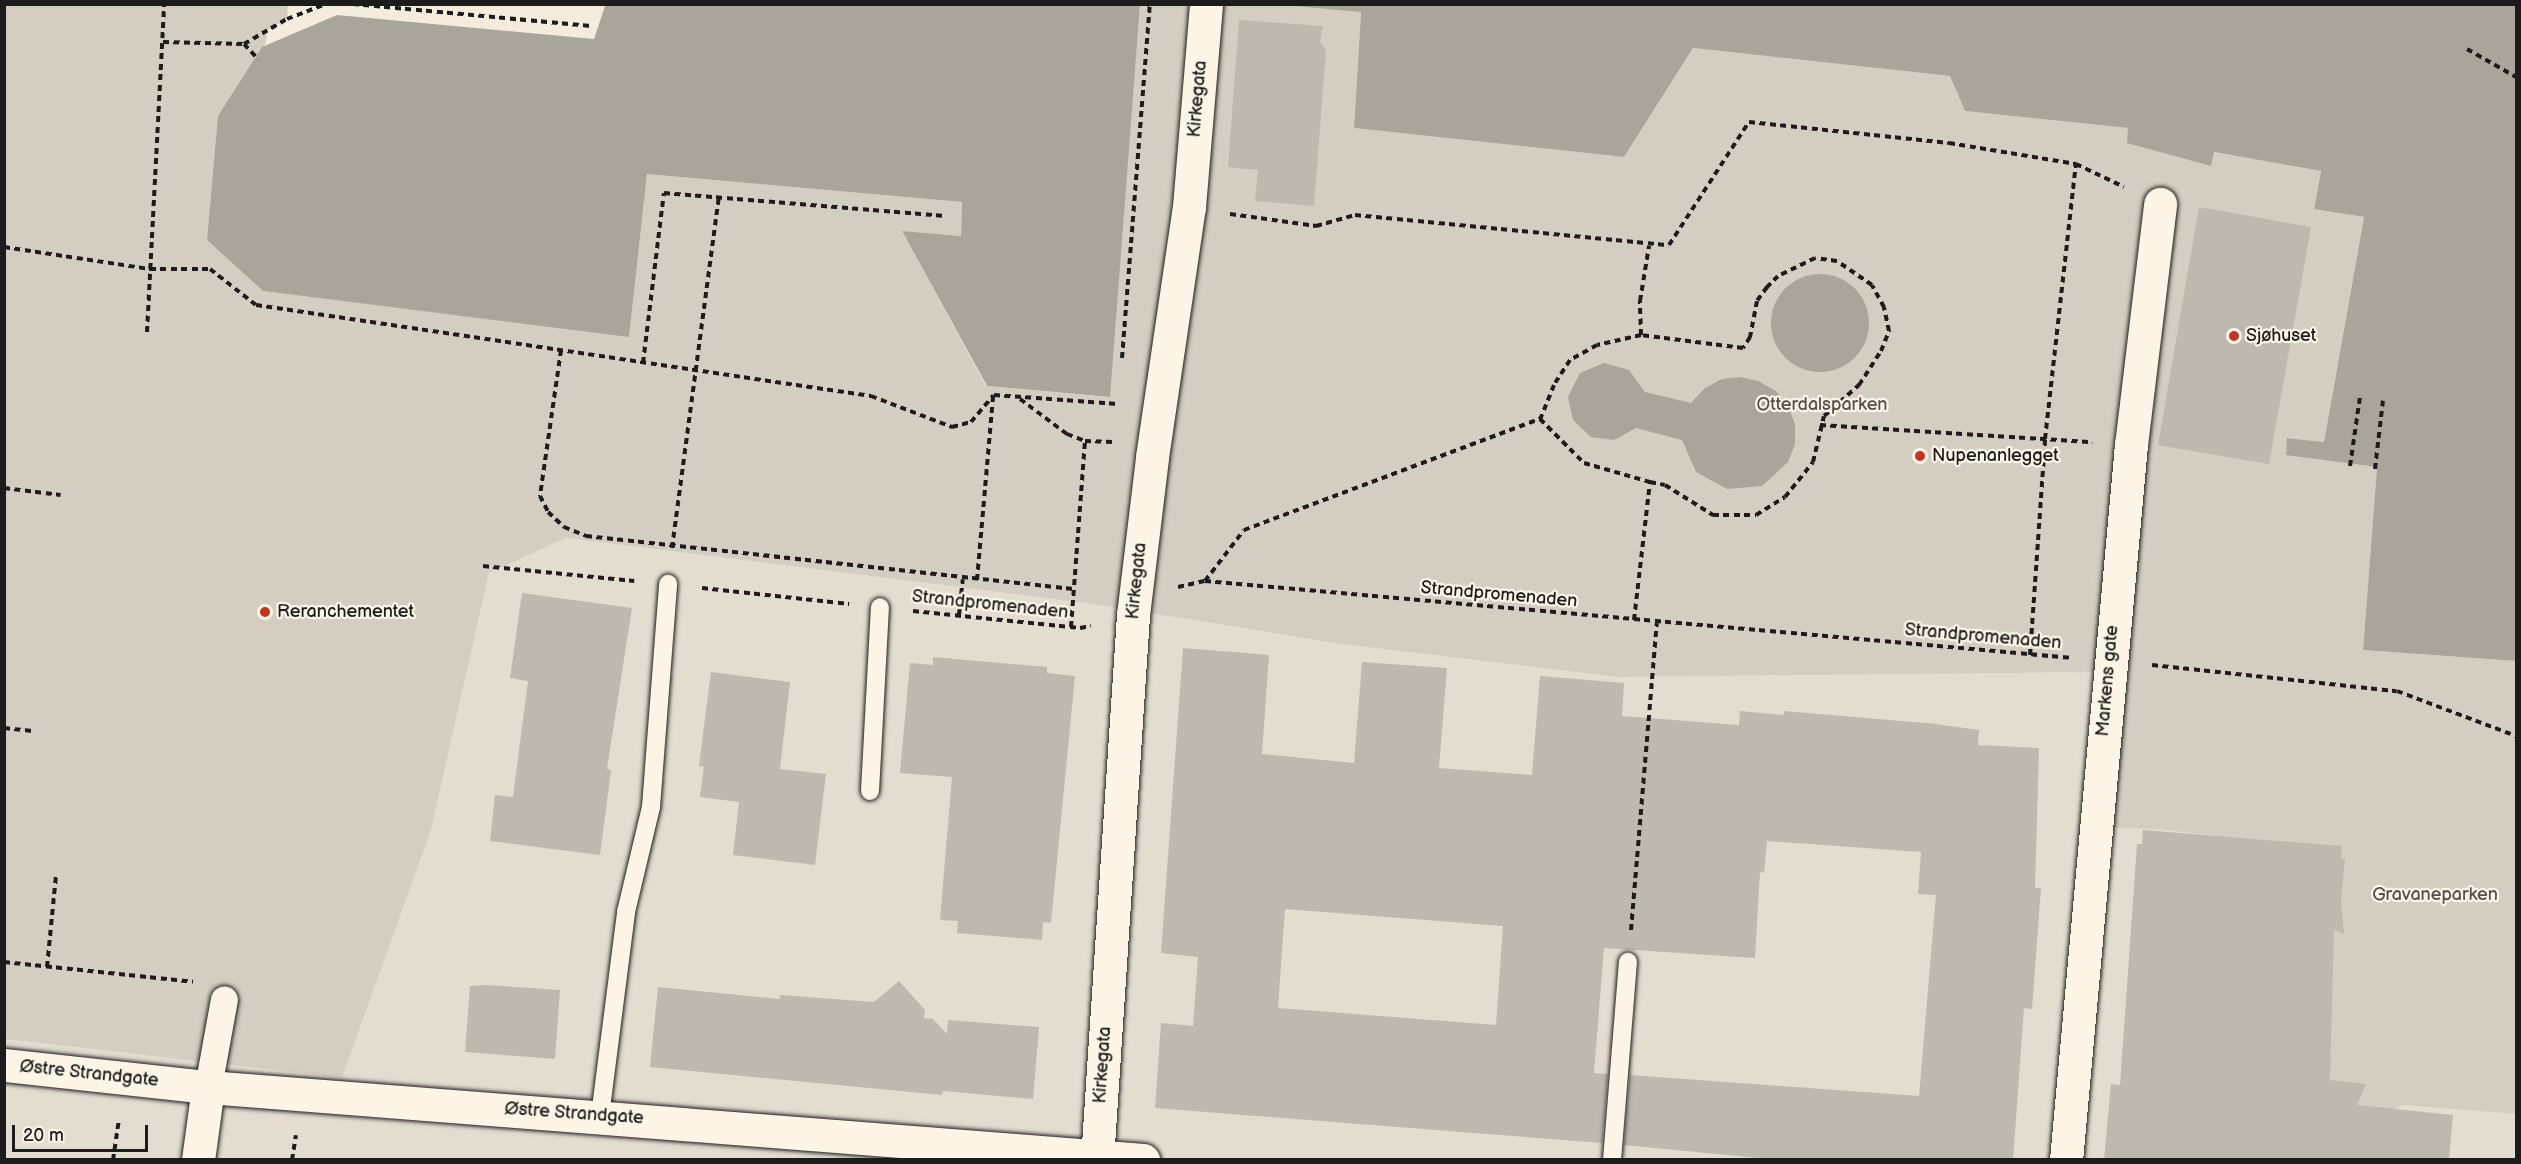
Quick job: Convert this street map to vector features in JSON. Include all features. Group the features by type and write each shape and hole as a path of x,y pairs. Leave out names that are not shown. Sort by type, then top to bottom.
{"street":[{"name":"Kirkegata","path":"1097,1158 1133,615 1189,207 1206,4"},
{"name":"Markens gate","path":"2066,1160 2131,445 2160,204"},
{"path":"198,1160 224,999"},
{"name":"Østre Strandgate","path":"4,1065 208,1087 1143,1160"}],"lane":[{"path":"600,1116 626,912 651,807 668,584"},
{"path":"870,791 880,607"},
{"path":"1611,1160 1628,962"}],"path":[{"path":"147,332 164,42 164,4"},
{"path":"164,42 244,44 287,19 326,4"},
{"path":"353,4 591,26"},
{"path":"1122,369 1150,4"},
{"path":"244,44 258,59"},
{"path":"2467,49 2517,77"},
{"path":"1189,207 1316,226 1355,215 1649,246 1669,245 1749,122 1949,143 2076,164 2160,204"},
{"path":"2030,655 2045,439 2076,164"},
{"path":"644,363 664,193 942,216"},
{"path":"668,584 718,198"},
{"path":"1641,335 1640,301 1649,246"},
{"path":"4,247 150,269 210,270 256,305 871,396 952,427 971,422 994,395"},
{"path":"1205,581 1244,530 1540,419 1554,385 1570,360 1597,345 1641,335 1743,348 1750,336 1757,301 1778,276 1815,258 1837,261 1872,285 1884,307 1889,331 1859,385 1842,397 1820,425 1820,443 1801,480 1785,497 1755,515 1713,515 1665,485 1584,462 1540,419"},
{"path":"561,350 541,472 540,496 548,512 564,527 586,536 963,579 1073,589"},
{"path":"1118,414 1120,393"},
{"path":"994,395 1119,405"},
{"path":"977,580 994,395"},
{"path":"2350,466 2360,397"},
{"path":"1019,398 1067,434 1084,441 1116,442"},
{"path":"2375,469 2383,400"},
{"path":"1820,425 2131,445"},
{"path":"1115,453 1117,432"},
{"path":"1071,627 1084,441"},
{"path":"1634,620 1650,482"},
{"path":"4,488 61,495"},
{"name":"Strandpromenaden","path":"483,566 1071,627 1133,615 1171,588 1205,581 1657,623 2110,661 2397,691 2517,736"},
{"path":"959,615 963,579"},
{"path":"1628,962 1657,623"},
{"path":"4,728 35,730"},
{"path":"47,967 56,875"},
{"path":"4,962 193,982"},
{"path":"113,1160 120,1112"},
{"path":"292,1160 296,1134"}],"shaded area":[{"path":"599,5 1140,5 1110,397 987,386 902,231 961,236 962,202 647,174 629,337 263,291 207,240 218,116 262,47 337,15 594,39 605,6"},
{"path":"2516,5 2516,661 2363,650 2377,467 2286,455 2287,438 2324,442 2364,217 2314,209 2321,171 2214,152 2211,166 2127,143 2128,128 1965,111 1950,76 1693,48 1624,157 1354,128 1361,12 1295,6"},
{"path":"1820,274 1839,277 1855,288 1866,304 1869,323 1866,342 1855,358 1839,369 1820,372 1801,369 1785,358 1774,342 1771,323 1774,304 1785,288 1801,277"},
{"path":"1604,363 1629,370 1645,392 1691,403 1705,388 1722,379 1740,377 1758,381 1776,391 1788,406 1795,424 1795,444 1788,462 1762,486 1727,489 1696,472 1682,440 1636,428 1614,440 1591,437 1573,420 1568,397 1580,373"},
{"path":"565,538 1093,604 1341,644 1618,677 2116,672 2100,828 2155,829 2336,850 2344,1141 2402,1105 2516,1114 2516,1160 5,1160 5,1039 342,1078 431,830 489,573"}],"green space":[{"path":"1295,4 1361,11 1354,128 1624,157 1693,48 1950,76 1965,111 2128,128 2211,166 2213,152 2321,171 2314,209 2364,217 2324,442 2288,438 2286,454 2377,467 2363,650 2516,661 2516,1114 2402,1105 2343,1141 2329,1069 2336,850 2155,829 2100,828 2115,672 1618,677 1341,644 1093,604 566,538 489,573 431,830 342,1078 5,1039 4,5 288,5 287,19 268,30 265,45 219,116 207,240 263,291 629,336 647,174 962,202 961,236 902,231 986,386 1109,397 1140,5"}],"building":[{"path":"1239,20 1323,26 1320,42 1326,50 1314,206 1255,201 1258,170 1228,167"},
{"name":"Sjøhuset","path":"2199,207 2311,227 2269,464 2158,445"},
{"path":"522,593 632,608 607,769 611,770 600,855 490,841 495,795 513,797 528,681 510,678"},
{"path":"1183,648 1269,655 1262,754 1354,763 1362,662 1447,668 1439,768 1532,775 1540,676 1624,683 1622,716 1739,725 1740,711 1784,715 1784,711 1936,724 1979,730 1978,745 2039,748 2035,888 2041,888 2032,1009 2024,1008 2013,1160 1778,1160 1624,1145 1630,1075 1919,1096 1936,895 1918,894 1921,852 1767,841 1764,873 1760,872 1755,958 1604,948 1594,1073 1608,1074 1602,1143 1155,1108 1161,1023 1193,1026 1198,957 1161,953","holes":["1285,909 1503,926 1496,1025 1278,1008"]},
{"path":"933,657 1047,667 1047,673 1075,676 1051,923 1043,922 1042,940 957,933 958,921 940,920 952,777 900,773 910,663 933,665"},
{"path":"711,672 790,682 780,769 826,774 815,865 733,855 739,802 700,797 704,767 699,766"},
{"path":"2143,830 2342,846 2341,859 2345,859 2341,900 2344,934 2334,930 2330,1080 2366,1084 2357,1105 2453,1115 2449,1160 2104,1160 2111,1084 2120,1085 2137,844 2142,844"},
{"path":"899,981 925,1010 924,1018 933,1019 947,1034 948,1020 1039,1027 1033,1099 943,1091 942,1095 650,1067 658,987 780,999 780,995 874,1002"},
{"path":"470,986 560,990 555,1059 465,1052"}],"place":[{"name":"Sjøhuset","path":"2234,336"},
{"name":"Nupenanlegget","path":"1920,456"},
{"name":"Reranchementet","path":"265,612"}],"park label":[{"name":"Otterdalsparken","path":"1822,405"},
{"name":"Gravaneparken","path":"2435,895"}]}
